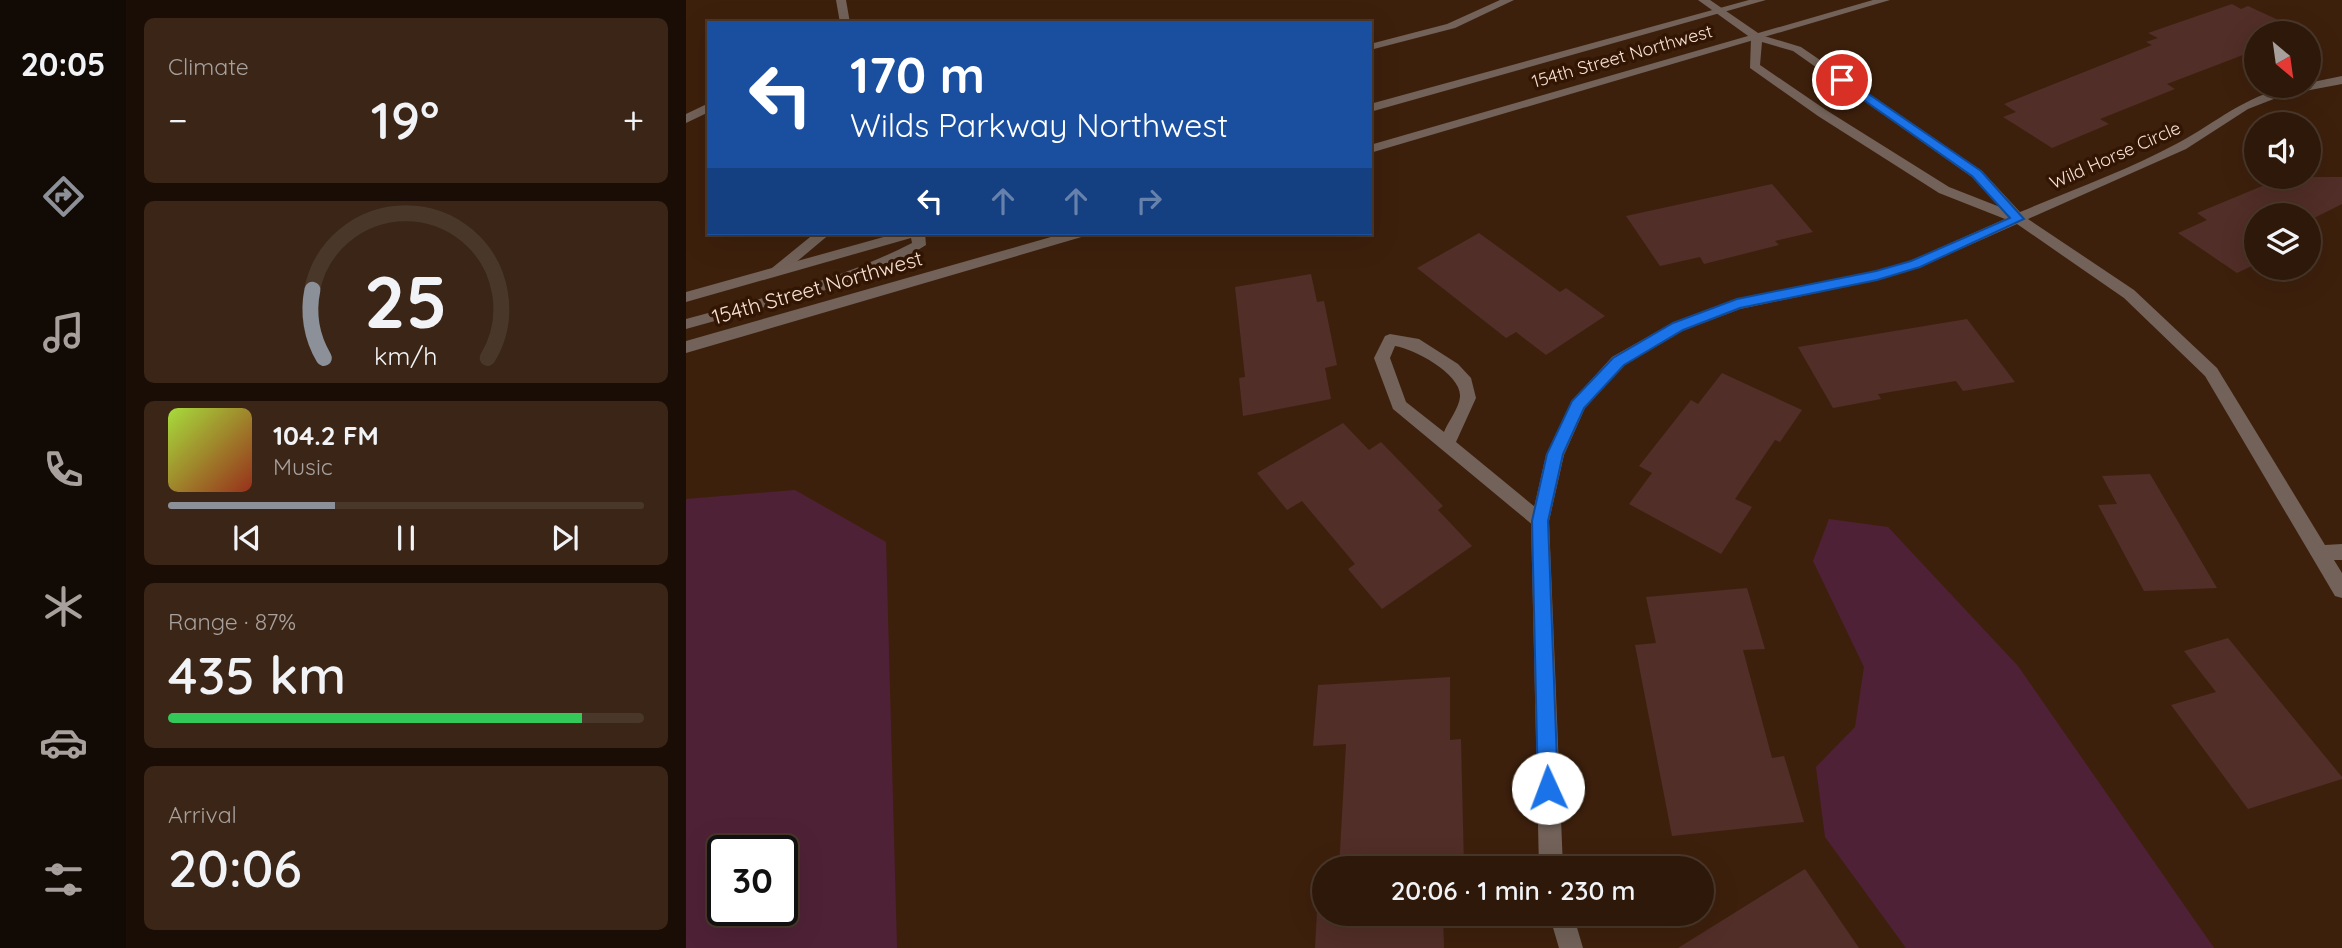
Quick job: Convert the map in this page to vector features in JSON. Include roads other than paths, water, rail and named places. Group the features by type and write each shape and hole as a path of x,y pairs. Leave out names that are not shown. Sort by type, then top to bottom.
{"street":[{"path":"841,0 845,21"},
{"path":"1372,46 1451,26 1509,0"},
{"path":"1703,0 1757,37 1797,49 1954,158 1977,174 2018,219"},
{"name":"154th Street Northwest","path":"1372,107 1761,0"},
{"name":"154th Street Northwest","path":"1372,148 1885,0"},
{"path":"1757,37 1754,66 1944,190 2018,219 2129,294 2211,372 2342,590"},
{"name":"Wild Horse Circle","path":"1551,856 1540,521 1555,454 1578,405 1618,361 1678,326 1737,304 1877,276 1915,264 2182,146 2244,106 2281,92 2342,80"},
{"path":"686,119 707,108"},
{"path":"777,271 822,235"},
{"name":"154th Street Northwest","path":"686,297 909,235"},
{"path":"686,324 884,265 919,245 916,235"},
{"name":"154th Street Northwest","path":"686,347 1073,235"},
{"path":"1446,446 1468,398 1465,382 1452,368 1413,343 1390,340 1382,358 1399,405 1446,446 1540,521"},
{"path":"2319,553 2342,552"},
{"path":"1565,926 1571,948"}]}
